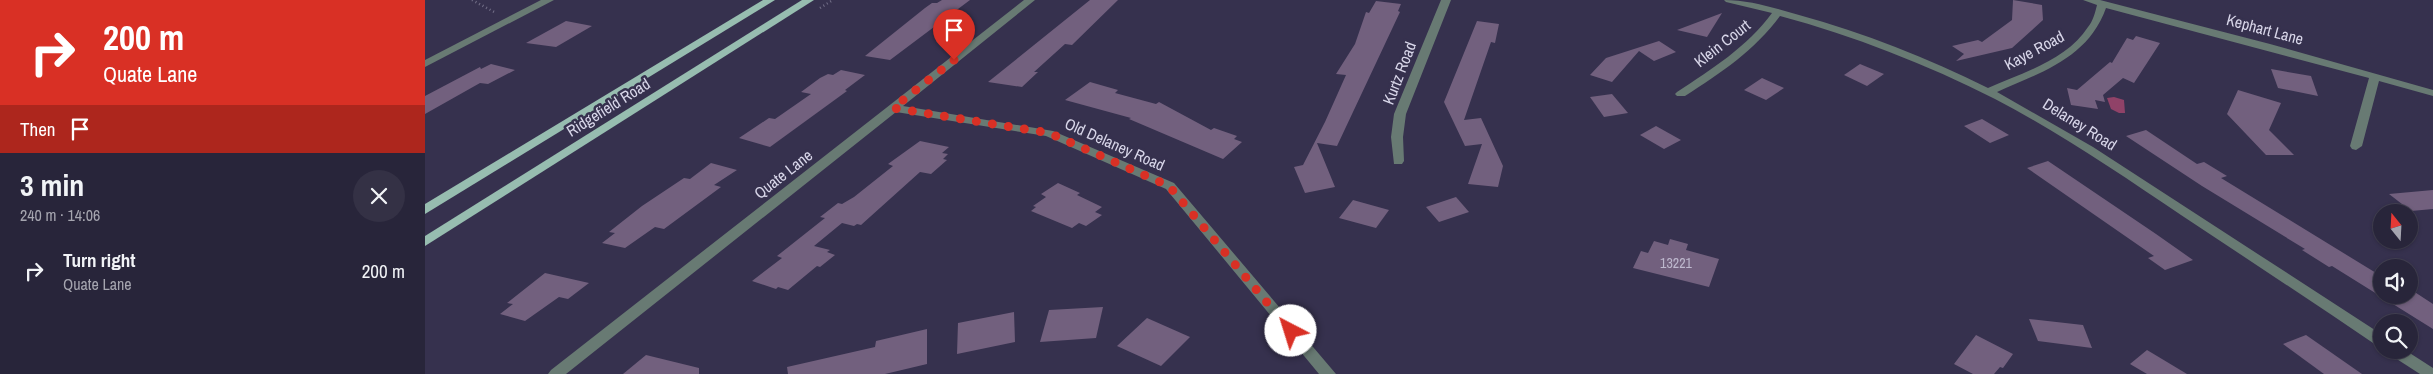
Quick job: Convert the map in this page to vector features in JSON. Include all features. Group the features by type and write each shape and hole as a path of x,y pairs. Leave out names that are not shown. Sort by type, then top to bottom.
{"main road":[{"name":"Ridgefield Road","path":"425,210 769,0"},
{"name":"Ridgefield Road","path":"425,242 809,0"}],"street":[{"name":"Quate Lane","path":"556,374 1030,0"},
{"name":"Kurtz Road","path":"1398,161 1397,137 1400,114 1446,0"},
{"name":"Delaney Road","path":"1729,0 1778,12 1897,51 1988,92 2036,117 2110,163 2373,336"},
{"name":"Kephart Lane","path":"2089,0 2433,93"},
{"path":"425,64 542,1"},
{"name":"Kaye Road","path":"1988,92 2066,53 2081,42 2091,30 2103,4"},
{"name":"Klein Court","path":"1681,94 1720,69 1753,42 1768,27 1778,12"},
{"path":"2356,146 2375,76"},
{"name":"Old Delaney Road","path":"893,108 1049,133 1169,186 1328,374"},
{"path":"2408,359 2431,374"}],"path":[{"path":"472,0 498,14"}],"shaded area":[{"path":"2114,97 2124,100 2125,113 2119,113 2111,109 2107,98"}],"building":[{"path":"942,0 970,0 890,60 865,56 925,8 932,3"},
{"path":"1090,0 1118,0 1072,45 1065,44 1034,72 1038,72 1022,87 988,82"},
{"path":"2013,0 2042,5 2043,20 2012,48 1956,61 1964,54 1952,46 1978,40 1982,42 2012,20"},
{"path":"1376,1 1401,4 1398,11 1400,12 1337,146 1317,143 1335,187 1305,193 1294,167 1303,165 1325,122 1346,75 1336,74 1355,44 1366,12 1369,13"},
{"path":"1722,13 1707,37 1677,30"},
{"path":"566,21 592,26 556,47 526,43"},
{"path":"1477,21 1499,24 1495,43 1491,42 1464,120 1481,118 1503,166 1498,187 1468,184 1482,144 1465,146 1444,102"},
{"path":"2136,36 2160,43 2134,83 2123,78 2103,95 2105,102 2095,100 2098,109 2071,105 2067,88 2077,90 2110,62 2112,63 2127,38 2133,40"},
{"path":"1659,41 1676,52 1654,61 1639,51 1612,82 1590,75 1606,58"},
{"path":"491,64 515,70 488,84 480,83 425,114 425,96 480,67 481,69"},
{"path":"1860,64 1884,74 1867,86 1844,75"},
{"path":"2271,69 2311,76 2318,96 2278,88"},
{"path":"841,70 865,75 845,90 847,91 770,147 739,138 769,118 775,119 811,94 801,92 820,78 828,74 833,75"},
{"path":"1762,78 1784,88 1766,100 1744,90"},
{"path":"1090,82 1118,90 1115,93 1156,104 1159,102 1211,130 1214,128 1237,136 1234,139 1242,142 1223,159 1129,119 1131,118 1065,100"},
{"path":"2238,90 2281,103 2269,130 2294,155 2266,155 2227,114"},
{"path":"1612,94 1628,113 1604,117 1590,97"},
{"path":"1982,119 2009,135 1990,143 1964,126"},
{"path":"1656,126 1681,140 1664,149 1640,135"},
{"path":"2146,130 2197,164 2204,162 2227,176 2221,178 2373,271 2373,292 2302,250 2305,249 2202,186 2126,136"},
{"path":"920,141 949,147 942,153 948,154 943,159 947,160 931,174 920,172 861,225 857,224 854,226 842,223 814,246 830,250 827,252 835,255 820,267 817,266 788,290 778,287 776,289 752,281 782,258 777,256 825,218 820,217 838,203 842,204 854,197 893,166 888,164"},
{"path":"2048,161 2193,260 2165,270 2148,258 2154,256 2027,168"},
{"path":"711,163 737,170 714,185 721,187 664,229 655,227 625,248 602,243 615,233 609,232 642,206 684,178 690,179"},
{"path":"1058,183 1080,193 1077,195 1102,207 1095,212 1102,215 1086,226 1079,223 1072,228 1031,211 1036,207 1033,206 1046,197 1041,194"},
{"path":"2433,190 2433,209 2418,210 2418,204 2402,204 2389,194"},
{"path":"1456,197 1469,212 1439,222 1426,207"},
{"path":"1353,200 1389,210 1376,228 1339,218"},
{"path":"1670,239 1688,244 1686,250 1719,259 1709,287 1633,268 1641,251 1648,253 1654,241 1668,245"},
{"path":"545,273 589,283 568,299 559,297 525,321 500,314 513,304 507,303"},
{"path":"2418,294 2433,304 2433,329 2418,320 2418,314 2409,314 2393,304 2418,304"},
{"path":"1103,307 1096,338 1040,342 1049,310"},
{"path":"1014,312 1015,342 957,354 958,323"},
{"path":"1147,318 1190,337 1161,366 1117,346"},
{"path":"2029,319 2083,325 2092,348 2038,341"},
{"path":"927,329 927,364 885,374 788,374 787,367 875,347 876,341"},
{"path":"1976,335 2013,354 2003,368 2000,367 1994,374 1973,374 1954,364"},
{"path":"2306,335 2362,374 2324,374 2283,344"},
{"path":"2147,350 2187,374 2147,374 2130,364"},
{"path":"646,355 699,368 699,374 623,374"}],"route":[{"path":"954,60 893,108 1049,133 1169,186 1291,331"}]}
